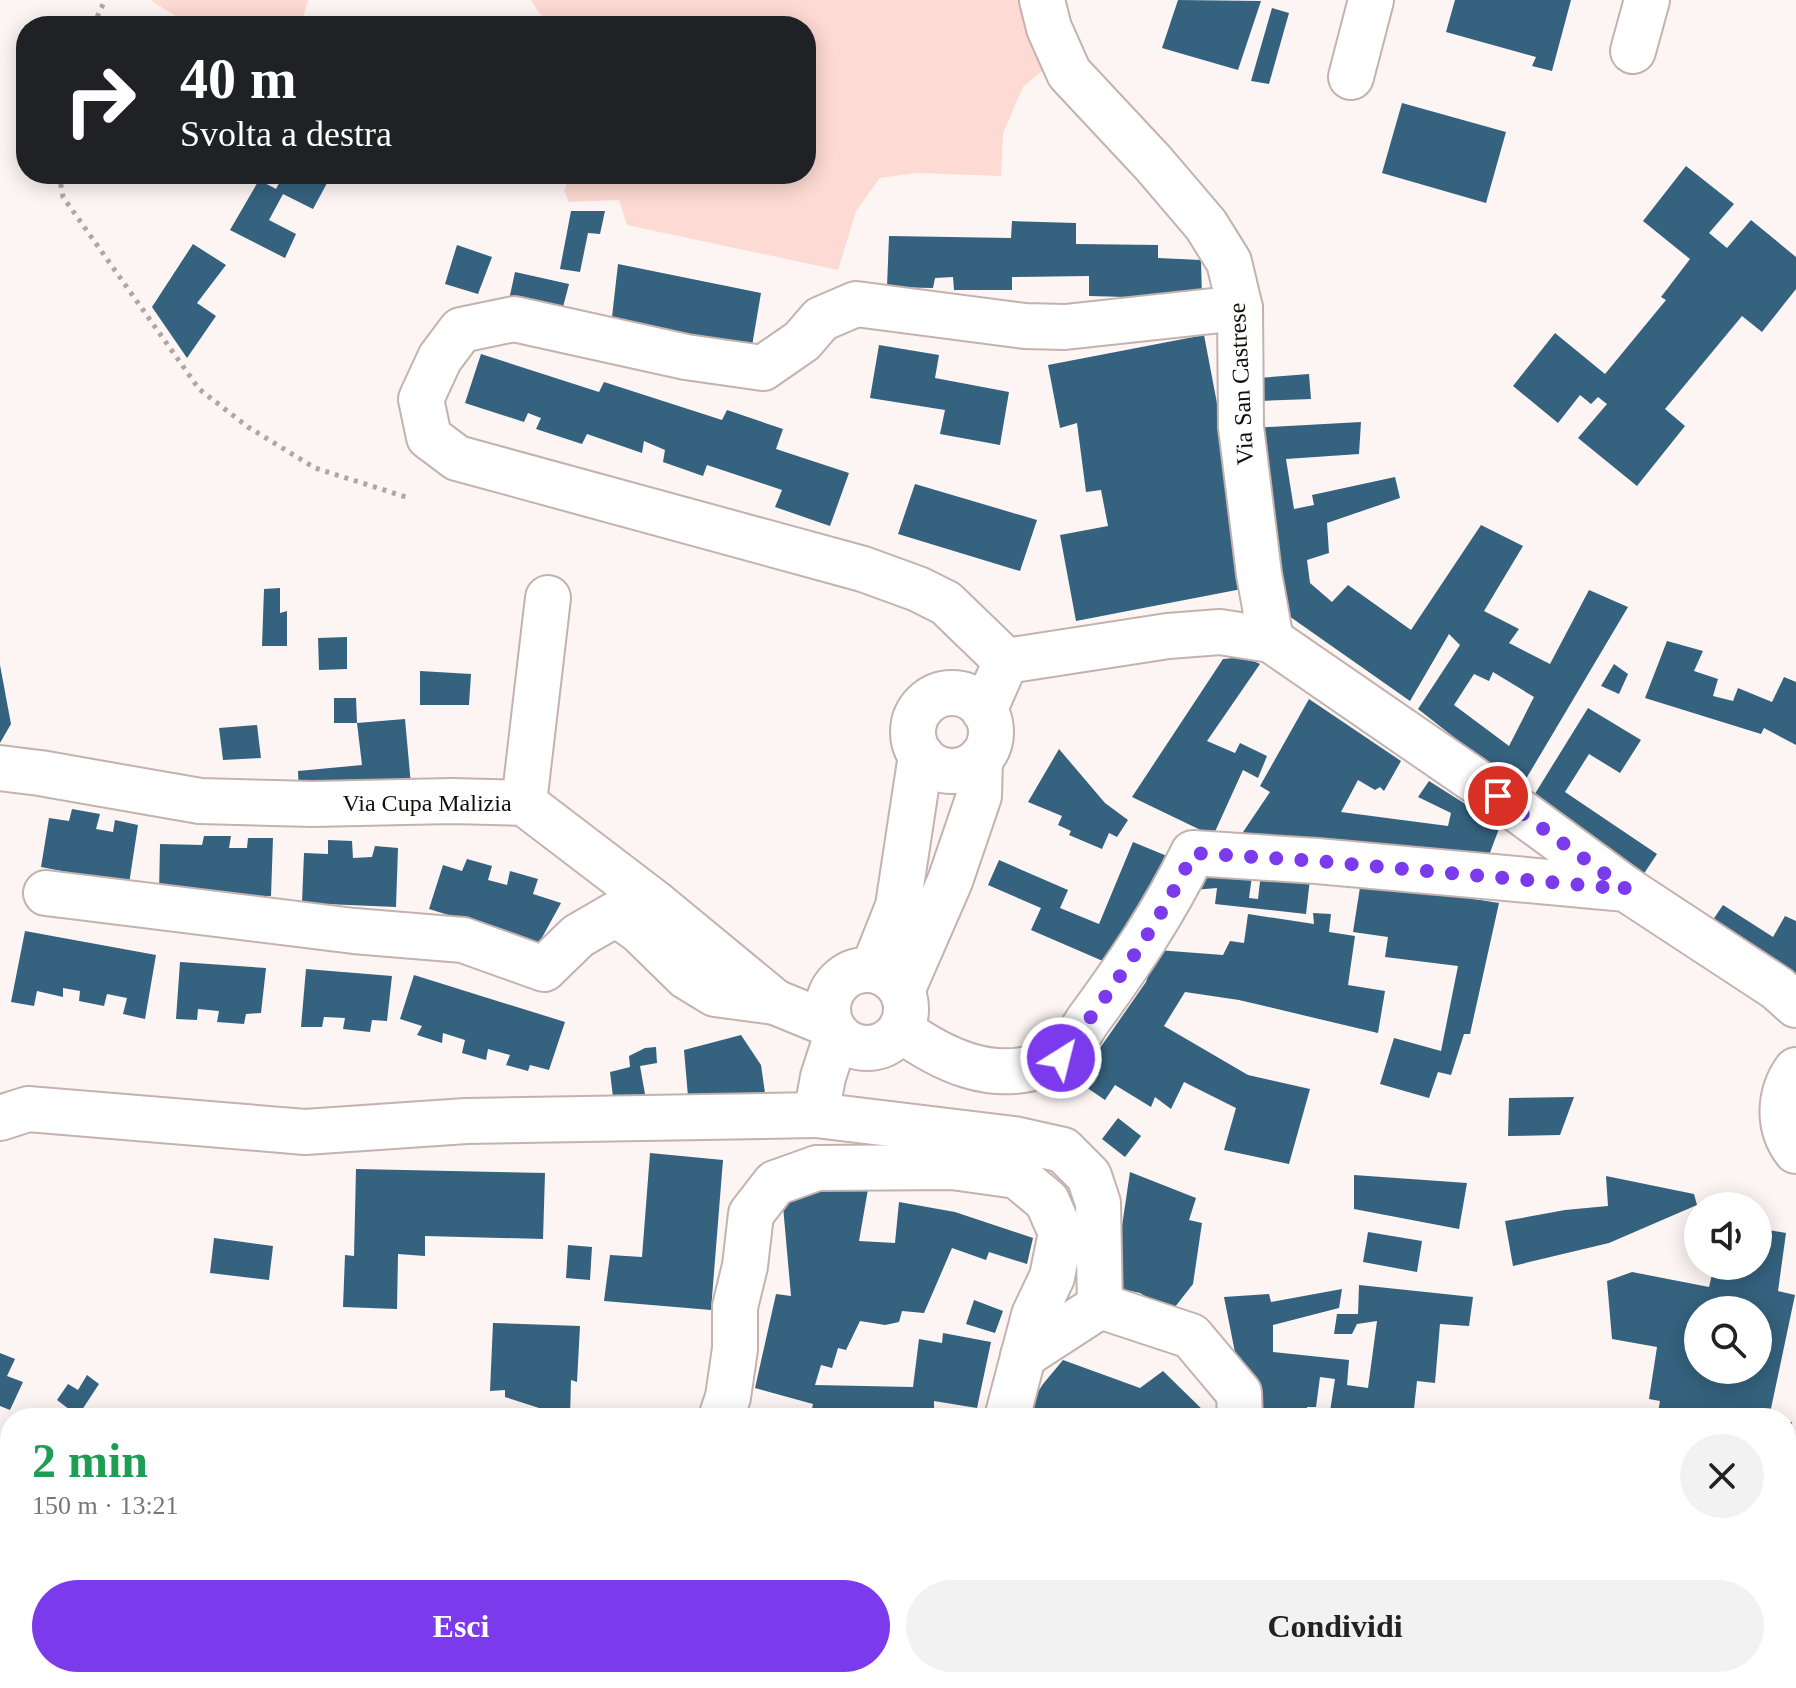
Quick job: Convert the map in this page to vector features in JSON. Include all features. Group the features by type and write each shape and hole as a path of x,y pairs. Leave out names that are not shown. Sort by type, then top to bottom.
{"street":[{"name":"Via San Castrese","path":"1042,0 1049,28 1069,73 1154,164 1216,239 1229,262 1240,308 1241,427 1259,574 1271,640"},
{"path":"1351,77 1371,0"},
{"path":"1633,51 1647,0"},
{"path":"1006,661 946,603 918,589 863,569 457,458 429,437 421,399 440,358 461,330 514,319 686,357 763,368 802,341 821,319 856,304 1025,326 1065,327 1240,308"},
{"path":"524,803 548,598"},
{"path":"1006,661 1168,636 1220,632 1271,640 1522,813 1626,889 1777,988 1796,1005"},
{"path":"984,711 1006,661"},
{"path":"892,997 950,881 979,796 980,759 990,737 990,723 984,711 964,695 943,694 920,709 914,721 913,735 928,763 940,769 956,771 980,759"},
{"path":"834,1030 856,1047 869,1049 883,1046 892,997 898,906 921,755"},
{"name":"Via Cupa Malizia","path":"0,768 200,801 524,803 655,903 775,1002 834,1030"},
{"path":"816,1115 834,1030 828,1012 833,988 847,974 860,970 892,997 926,1047 960,1064 990,1071 1024,1071 1061,1058 1123,973 1171,899 1193,853 1626,889"},
{"path":"46,893 354,931 463,940 544,969 578,936 616,914 640,931 687,977 715,994 775,1002"},
{"path":"1796,1070 1788,1082 1782,1104 1784,1126 1796,1151"},
{"path":"0,1118 28,1109 305,1132 466,1121 816,1115 1014,1139 1063,1150 1089,1176 1098,1203 1100,1306"},
{"path":"724,1408 735,1349 735,1307 745,1266 751,1214 775,1183 817,1168 952,1167 1017,1176 1047,1201 1061,1233 1052,1277 1034,1315 1010,1408"},
{"path":"1023,1356 1100,1306"},
{"path":"1100,1306 1191,1336 1239,1393 1240,1408"}],"path":[{"path":"61,184 63,197 199,389 248,427 315,468 406,497"}],"shaded area":[{"path":"150,0 308,0 304,16 176,16"},
{"path":"531,0 1029,0 1043,70 1023,87 1003,133 1001,176 916,173 880,178 856,211 838,270 627,225 619,200 569,202 564,191 566,184 816,184 816,16 540,14"}],"building":[{"path":"1178,0 1261,1 1238,70 1162,48"},
{"path":"1455,0 1571,0 1552,71 1532,66 1536,57 1446,32"},
{"path":"1272,8 1289,13 1269,84 1251,81"},
{"path":"1402,103 1506,132 1486,203 1382,173"},
{"path":"1686,166 1734,204 1709,233 1727,248 1751,220 1796,257 1796,289 1762,332 1742,316 1665,409 1685,426 1637,486 1578,438 1607,404 1598,397 1591,404 1580,395 1558,423 1513,386 1555,333 1605,374 1666,300 1661,297 1690,259 1643,221"},
{"path":"257,184 267,184 276,189 279,184 327,184 313,209 283,194 269,220 296,234 285,258 230,230"},
{"path":"571,211 605,211 600,234 588,233 580,272 560,269"},
{"path":"1012,221 1076,223 1076,244 1158,245 1158,258 1201,260 1202,299 1089,296 1089,276 1012,277 1012,290 954,290 953,277 935,278 933,288 887,287 889,236 1011,238"},
{"path":"193,244 226,265 197,303 216,316 187,358 152,307"},
{"path":"457,245 492,257 478,294 445,284"},
{"path":"618,264 761,293 752,346 675,334 612,317"},
{"path":"515,272 569,284 562,311 509,300"},
{"path":"1204,335 1252,587 1076,621 1060,535 1108,526 1101,490 1086,492 1077,423 1060,428 1048,365"},
{"path":"879,345 939,355 935,378 1009,392 1000,445 940,434 945,410 870,398"},
{"path":"481,354 599,392 604,382 722,420 727,410 783,429 776,449 849,473 830,526 775,507 782,490 707,465 703,476 663,462 665,450 644,441 642,453 587,434 582,444 536,429 541,418 528,413 524,422 465,403"},
{"path":"1309,374 1311,399 1260,401 1258,378"},
{"path":"1361,422 1359,454 1286,459 1294,509 1314,505 1312,495 1395,477 1400,498 1327,523 1329,553 1307,560 1310,583 1332,602 1348,585 1411,630 1481,525 1523,546 1484,611 1519,629 1509,643 1550,664 1589,590 1628,607 1520,789 1418,709 1460,645 1449,634 1410,701 1279,609 1251,428","holes":["1493,672 1534,697 1509,746 1454,705 1474,674 1489,681"]},
{"path":"915,484 1037,520 1020,571 898,534"},
{"path":"280,588 280,613 287,611 287,646 262,646 264,589"},
{"path":"347,637 347,669 319,670 318,638"},
{"path":"1667,641 1703,651 1694,671 1718,679 1713,696 1733,701 1738,688 1772,702 1784,677 1796,682 1796,745 1764,728 1761,734 1645,698"},
{"path":"1245,657 1260,664 1207,741 1235,753 1240,743 1267,756 1258,778 1243,770 1213,836 1132,797 1223,659"},
{"path":"1614,664 1628,674 1619,694 1601,686"},
{"path":"0,665 11,724 0,743"},
{"path":"420,671 471,674 469,705 420,705"},
{"path":"334,698 356,698 357,723 334,723"},
{"path":"1309,699 1401,761 1384,791 1380,787 1375,790 1358,780 1341,812 1448,826 1451,813 1418,797 1429,781 1500,826 1485,866 1239,838 1270,792 1260,786"},
{"path":"1588,708 1641,740 1620,773 1589,754 1565,792 1657,854 1637,884 1528,805"},
{"path":"405,719 411,785 299,794 298,771 362,765 357,723"},
{"path":"257,725 261,758 223,760 219,728"},
{"path":"1059,749 1105,803 1128,820 1117,837 1109,833 1102,849 1069,835 1071,831 1058,825 1062,816 1028,802"},
{"path":"72,809 100,814 96,829 113,832 115,820 138,825 129,884 41,867 49,818 69,821"},
{"path":"204,836 231,836 229,848 247,848 248,838 273,838 271,896 159,894 160,844 202,845"},
{"path":"328,840 352,841 353,858 372,857 375,846 398,848 396,907 302,903 304,853 328,854"},
{"path":"1133,842 1167,856 1119,968 1031,930 1041,908 988,885 999,860 1068,890 1060,908 1099,924"},
{"path":"467,859 492,866 488,880 507,885 510,871 538,879 533,894 561,903 539,943 429,909 443,865 462,871"},
{"path":"1253,869 1249,898 1258,899 1261,873 1310,879 1306,914 1215,904 1217,888 1182,891 1193,879"},
{"path":"1361,881 1499,903 1470,1034 1464,1034 1451,1075 1438,1072 1429,1098 1380,1084 1394,1038 1441,1051 1458,966 1385,957 1388,937 1353,932"},
{"path":"1723,905 1773,937 1785,916 1796,921 1796,986 1704,933"},
{"path":"1313,913 1331,914 1329,932 1355,936 1348,985 1385,991 1378,1033 1239,1000 1185,992 1164,1026 1248,1075 1310,1089 1289,1164 1224,1150 1236,1108 1184,1082 1171,1109 1155,1097 1151,1107 1115,1085 1105,1100 1077,1081 1146,982 1157,950 1223,955 1230,941 1244,943 1248,914 1314,924"},
{"path":"25,931 156,955 145,1019 123,1014 127,998 107,994 104,1006 79,1001 80,991 63,988 63,997 37,991 34,1006 11,1002"},
{"path":"180,962 266,968 261,1013 246,1014 244,1024 217,1022 219,1011 198,1009 197,1020 176,1019"},
{"path":"306,969 392,976 387,1021 372,1020 370,1032 343,1029 345,1018 324,1017 322,1027 301,1027"},
{"path":"414,975 565,1022 549,1070 530,1065 528,1071 506,1065 510,1055 488,1049 486,1060 462,1053 465,1040 443,1033 442,1043 417,1035 422,1026 400,1019"},
{"path":"741,1035 761,1065 766,1100 689,1108 684,1050"},
{"path":"656,1047 657,1063 640,1066 648,1111 615,1114 610,1072 630,1067 629,1056 645,1048"},
{"path":"1574,1097 1560,1135 1508,1136 1509,1098"},
{"path":"1118,1118 1141,1136 1125,1157 1102,1139"},
{"path":"650,1153 723,1160 711,1310 604,1301 610,1255 642,1257"},
{"path":"356,1169 545,1173 543,1239 425,1236 425,1256 398,1254 397,1309 343,1307 345,1255 354,1256"},
{"path":"1130,1172 1196,1198 1189,1220 1202,1223 1193,1284 1171,1312 1140,1293 1113,1287"},
{"path":"1354,1175 1467,1183 1459,1229 1354,1209"},
{"path":"1606,1176 1684,1192 1684,1211 1609,1243 1513,1266 1505,1221 1608,1206"},
{"path":"868,1189 859,1241 895,1243 899,1202 955,1212 1033,1238 1027,1264 989,1252 986,1260 952,1248 924,1313 902,1311 899,1322 885,1325 860,1321 846,1350 838,1348 832,1368 821,1365 815,1385 913,1387 919,1339 942,1343 943,1333 991,1342 977,1408 934,1401 934,1408 812,1408 813,1404 755,1388 776,1294 791,1296 783,1206 799,1190"},
{"path":"1772,1230 1786,1233 1778,1291 1795,1295 1771,1408 1659,1408 1660,1401 1649,1399 1657,1347 1612,1339 1607,1281 1632,1272 1709,1287 1711,1280 1772,1280"},
{"path":"1368,1232 1422,1241 1417,1272 1363,1262"},
{"path":"214,1238 273,1246 269,1280 210,1273"},
{"path":"568,1245 592,1247 590,1280 566,1278"},
{"path":"1359,1285 1473,1297 1469,1326 1440,1324 1435,1383 1417,1381 1414,1408 1331,1408 1335,1379 1320,1377 1316,1407 1246,1408 1224,1297 1269,1294 1271,1302 1342,1289 1339,1308 1273,1325 1273,1352 1349,1360 1347,1385 1368,1388 1377,1321 1357,1324 1352,1334 1334,1334 1337,1314 1358,1314"},
{"path":"974,1300 1003,1311 995,1333 966,1324"},
{"path":"493,1323 580,1326 577,1382 571,1380 570,1408 539,1408 505,1397 505,1390 490,1391"},
{"path":"0,1353 15,1359 7,1376 23,1382 11,1408 0,1406"},
{"path":"1063,1360 1140,1388 1163,1371 1201,1408 1027,1408"},
{"path":"87,1375 99,1384 83,1408 68,1408 57,1400 68,1384 78,1390"}],"route":[{"path":"1061,1058 1123,973 1171,899 1193,853 1506,876 1626,889 1498,796"}]}
